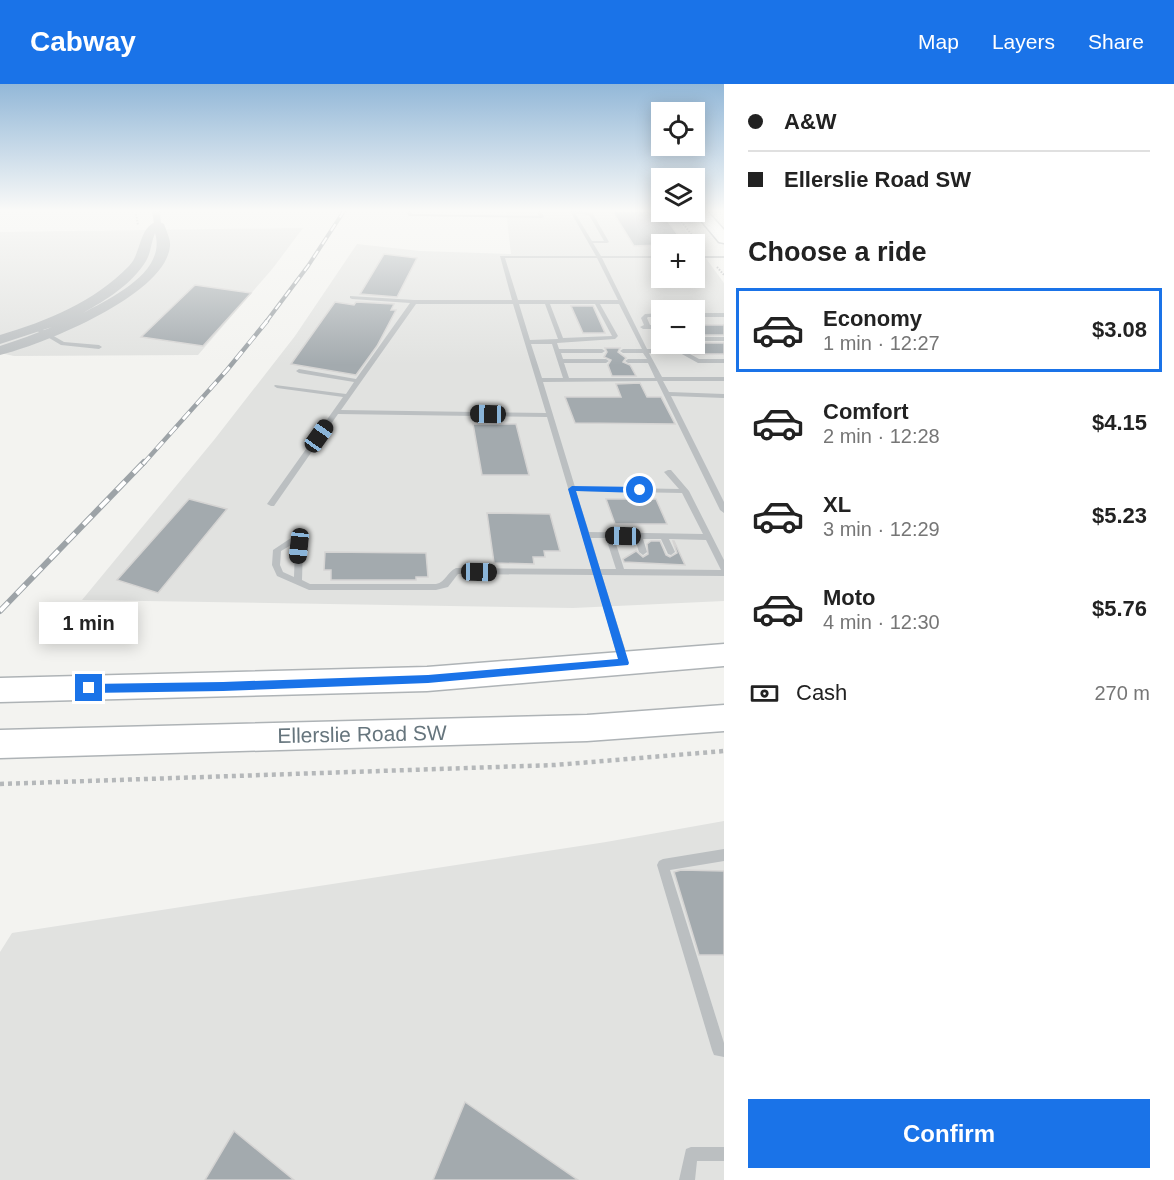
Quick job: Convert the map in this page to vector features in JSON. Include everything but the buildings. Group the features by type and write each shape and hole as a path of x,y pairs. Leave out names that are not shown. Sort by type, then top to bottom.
{"main road":[{"path":"0,690 428,679 724,655"},
{"name":"Ellerslie Road SW","path":"0,744 587,728 721,717"}],"street":[{"path":"0,351 115,301 146,276 157,262"},
{"path":"0,340 41,332"}],"lane":[{"path":"503,262 624,663"},
{"path":"602,262 724,510"},
{"path":"352,297 414,302 622,302"},
{"path":"271,504 414,302"},
{"path":"547,302 567,380"},
{"path":"527,342 613,338 615,336 597,303"},
{"path":"634,327 648,327 644,318 651,315"},
{"path":"705,315 724,315"},
{"path":"41,332 70,345 99,347"},
{"path":"705,339 724,339"},
{"path":"715,339 720,347"},
{"path":"648,356 625,356 661,354"},
{"path":"686,354 698,361 724,361"},
{"path":"698,354 702,361"},
{"path":"711,354 715,361"},
{"path":"559,356 604,356 559,356"},
{"path":"299,370 358,381"},
{"path":"539,380 724,379"},
{"path":"278,386 347,396"},
{"path":"667,394 724,396"},
{"path":"336,412 549,415"},
{"path":"668,472 685,491 724,568"},
{"path":"572,489 685,491"},
{"path":"299,531 294,540 277,550 276,566 280,574 318,587 436,587 445,585 456,571 621,573 649,569 678,569 724,573"},
{"path":"586,535 708,537"},
{"path":"609,536 621,573"},
{"path":"638,536 643,552"},
{"path":"664,536 671,552"},
{"path":"294,540 299,546 298,582"},
{"path":"724,855 663,865 719,1050 724,1050"},
{"path":"687,1180 691,1154 724,1154"}],"path":[{"path":"0,784 555,765 724,751"}],"shaded area":[{"path":"0,262 277,262 198,355 14,356 0,353"},
{"path":"345,262 651,262 651,288 705,288 705,262 709,262 724,283 724,601 573,608 82,600 214,440 295,336"},
{"path":"724,821 724,1180 0,1180 0,952 12,933 606,842"}],"railway":[{"path":"266,322 311,262"},
{"path":"143,464 227,370 267,321"},
{"path":"0,611 144,462"}],"route":[{"path":"89,688 428,679 624,663 572,489 640,490"}]}
